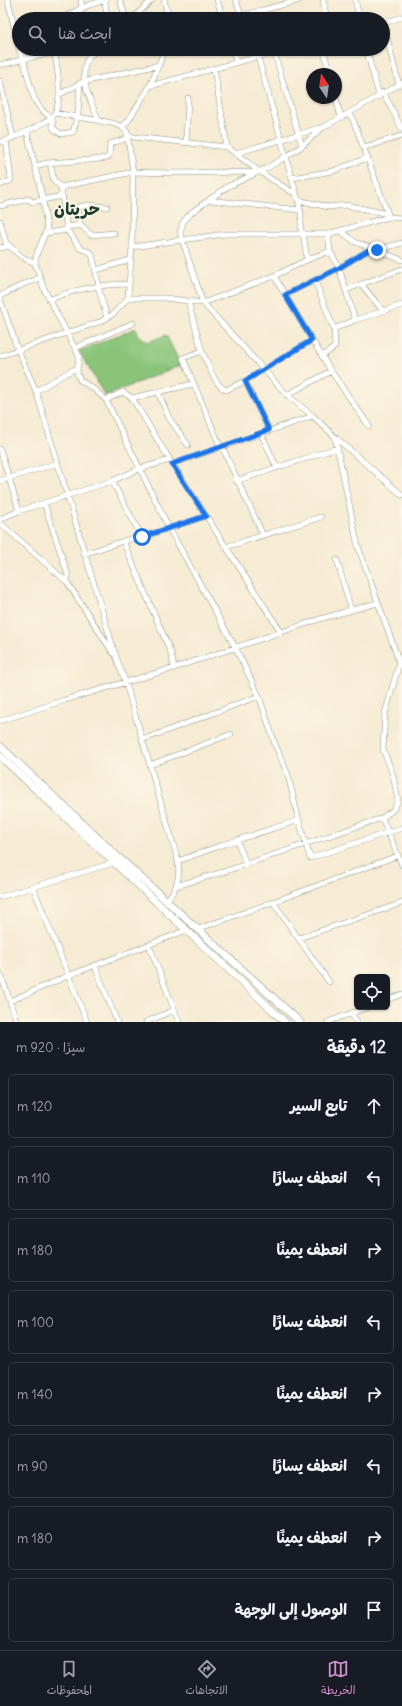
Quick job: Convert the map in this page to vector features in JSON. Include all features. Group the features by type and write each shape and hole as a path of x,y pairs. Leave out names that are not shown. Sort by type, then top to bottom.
{"highway":[{"path":"0,746 118,857 300,1022"},
{"path":"0,756 285,1022"},
{"path":"155,901 161,895"},
{"path":"166,911 169,902"}],"street":[{"path":"8,0 12,14"},
{"path":"81,0 81,10"},
{"path":"76,12 106,0 107,12"},
{"path":"120,0 124,12"},
{"path":"142,12 152,0"},
{"path":"164,0 167,12"},
{"path":"217,0 221,12"},
{"path":"236,0 240,12"},
{"path":"260,11 300,0"},
{"path":"325,0 326,12"},
{"path":"355,0 358,12"},
{"path":"390,21 402,18"},
{"path":"237,153 322,128 400,84 390,48"},
{"path":"0,356 67,334 107,318 118,309 128,298 132,247 133,172 128,136 122,127 99,121 77,117 46,115 34,100 21,56"},
{"path":"0,65 33,56"},
{"path":"55,56 60,94 54,115 53,128 61,134 73,132 86,62 90,56"},
{"path":"122,127 128,121 150,86 162,56"},
{"path":"234,56 236,62"},
{"path":"274,56 302,146"},
{"path":"325,56 328,68"},
{"path":"368,56 381,94 402,129"},
{"path":"150,86 256,57 287,156 300,210 302,233 307,259"},
{"path":"60,94 82,82 159,65"},
{"path":"214,68 227,147"},
{"path":"0,81 13,137"},
{"path":"82,82 99,121"},
{"path":"186,143 188,98"},
{"path":"338,104 341,118"},
{"path":"350,112 365,147 367,158 389,216"},
{"path":"0,185 11,179 2,142 27,132 54,115"},
{"path":"322,128 302,146 287,156 260,172 226,187 192,212 183,222 180,233 203,302 287,395 313,416 402,495"},
{"path":"27,132 43,200 47,233 37,253 35,263 40,278 79,356 77,369 80,380 106,400 169,528 235,646 259,696 275,744 288,775 310,858 402,828"},
{"path":"35,166 50,163 107,158 109,156 110,144 128,136 227,147 297,198 328,207 346,205 402,218"},
{"path":"365,147 402,136"},
{"path":"292,178 333,171 367,158"},
{"path":"50,163 54,181 61,187 67,229 81,249 90,252 96,270 98,286 107,318"},
{"path":"61,187 133,172 260,172"},
{"path":"0,206 29,200 32,202 62,196"},
{"path":"209,200 300,210"},
{"path":"80,225 78,207 107,207"},
{"path":"132,247 225,234 328,234 389,216"},
{"path":"0,221 6,243 22,257 35,263"},
{"path":"47,233 80,225 83,226 91,235 114,233"},
{"path":"341,230 355,242 402,260"},
{"path":"328,234 330,251 339,268 355,320"},
{"path":"285,295 375,249 402,242"},
{"path":"0,248 10,246"},
{"path":"128,298 203,302 274,276 307,259 330,251"},
{"path":"96,270 130,260"},
{"path":"346,290 402,269"},
{"path":"274,276 331,371 369,426"},
{"path":"0,296 40,278"},
{"path":"315,280 334,329 335,347 322,356"},
{"path":"50,300 58,296 98,286 128,284"},
{"path":"361,284 383,311"},
{"path":"0,299 18,350 36,391 68,495 84,554 125,681 178,861 180,870 176,886 169,902"},
{"path":"188,301 202,351 221,388 226,390 245,381 312,340"},
{"path":"334,329 355,320 402,305"},
{"path":"75,348 133,323"},
{"path":"202,351 183,358 220,446 224,451 236,481 263,535"},
{"path":"36,391 72,370 77,369"},
{"path":"287,395 331,371"},
{"path":"245,381 269,430"},
{"path":"132,398 193,384"},
{"path":"106,400 123,392 132,398 171,462 281,632"},
{"path":"158,392 169,418 188,445"},
{"path":"0,519 18,511 112,481 140,469 171,462 313,416"},
{"path":"261,433 276,468"},
{"path":"176,886 382,818 394,810 398,801 393,775 384,749 385,714 399,664 358,546 334,436"},
{"path":"236,481 337,448"},
{"path":"0,449 18,511"},
{"path":"0,481 58,463"},
{"path":"112,481 142,537"},
{"path":"44,503 68,574 67,582"},
{"path":"84,554 206,516"},
{"path":"226,547 321,517"},
{"path":"0,523 67,582 116,657"},
{"path":"123,541 170,653 174,668"},
{"path":"338,560 351,610"},
{"path":"0,721 125,681 174,668 235,646 377,603"},
{"path":"142,740 259,696"},
{"path":"150,765 231,734"},
{"path":"382,818 402,865"},
{"path":"178,861 299,820"},
{"path":"237,840 246,864"},
{"path":"198,929 397,856"},
{"path":"0,897 113,863"},
{"path":"33,887 70,975 87,1022"},
{"path":"273,902 329,982"},
{"path":"299,938 402,903"},
{"path":"10,1000 187,930"},
{"path":"149,945 179,1022"},
{"path":"95,966 117,1022"},
{"path":"0,973 16,1021 13,1022"},
{"path":"390,999 402,994"},
{"path":"146,1022 174,1010"},
{"path":"328,1022 361,1010"},
{"path":"351,1014 357,1022"}],"green space":[{"path":"136,328 139,335 148,342 166,335 181,365 105,396 79,351"}],"district":[{"name":"حريتان","path":"77,209"}],"route":[{"path":"142,537 206,516 172,464 269,430 245,381 312,340 285,295 339,268 372,248 377,250"}]}
